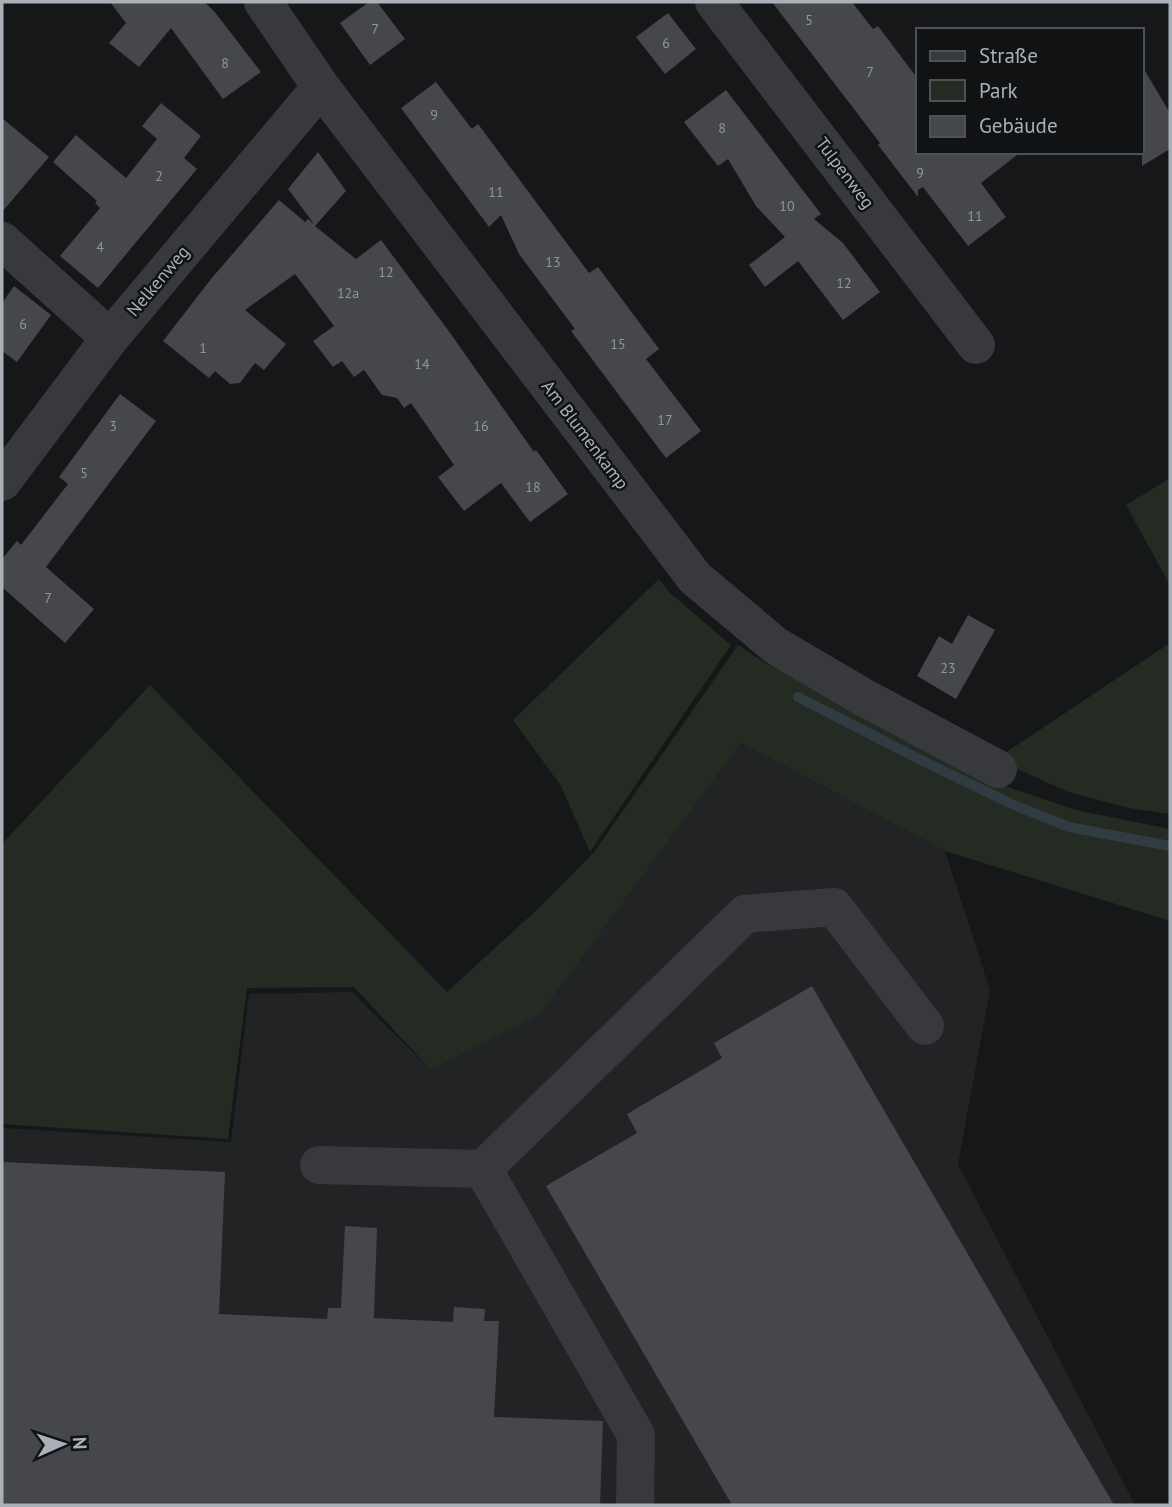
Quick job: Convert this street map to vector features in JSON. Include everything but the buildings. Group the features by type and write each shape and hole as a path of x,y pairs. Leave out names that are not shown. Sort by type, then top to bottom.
{"street":[{"name":"Am Blumenkamp","path":"263,2 321,87 695,578 776,646 863,697 998,769"},
{"name":"Tulpenweg","path":"714,2 976,345"},
{"name":"Nelkenweg","path":"2,481 110,338 321,87"},
{"path":"2,241 110,338"},
{"path":"320,1165 483,1169 745,914 835,907 925,1026"},
{"path":"483,1169 636,1435 635,1505"}],"shaded area":[{"path":"741,743 945,851 990,990 958,1164 1135,1505 2,1505 2,1128 231,1142 249,994 352,992 431,1070 539,1014"}],"green space":[{"path":"1170,478 1170,585 1126,505"},
{"path":"659,579 670,593 731,645 590,852 561,786 513,720"},
{"path":"1170,643 1170,814 1129,808 1068,792 996,759"},
{"path":"738,645 765,663 798,676 990,781 1076,810 1170,829 1170,921 945,851 741,743 540,1014 431,1070 354,987 247,988 228,1139 2,1124 2,844 150,685 447,992 542,905 595,851"}],"waterway":[{"path":"798,697 1014,805 1069,827 1170,846"}]}
